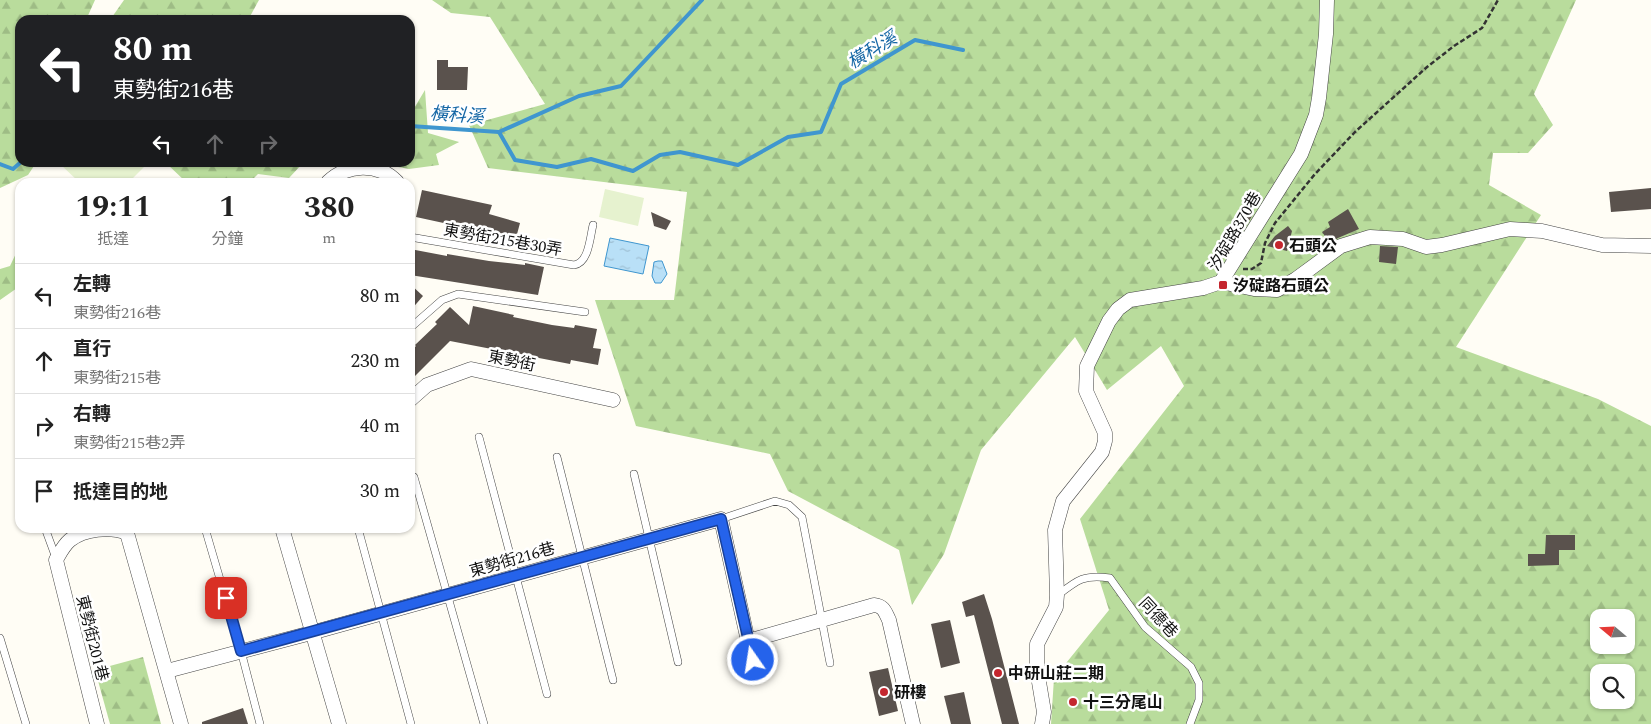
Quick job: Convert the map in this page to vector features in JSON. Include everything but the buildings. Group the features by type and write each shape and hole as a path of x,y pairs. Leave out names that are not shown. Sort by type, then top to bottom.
{"street":[{"name":"汐碇路370巷","path":"1327,0 1326,34 1316,115 1301,154 1221,282 1254,289 1277,290 1296,279 1341,246 1370,237 1403,239 1426,247 1510,229 1542,231 1602,245 1651,246"},
{"path":"334,178 344,171 357,168 381,171 391,178"},
{"path":"1042,724 1044,712 1037,670 1037,644 1056,607 1055,530 1063,501 1102,452 1105,441 1105,433 1086,392 1087,366 1109,321 1118,309 1130,300 1202,288 1221,282"},
{"name":"東勢街","path":"415,395 426,385 471,369 613,400"},
{"path":"721,519 748,641 874,605 884,608 889,620 913,724"},
{"name":"東勢街216巷","path":"167,671 312,633 721,519"},
{"path":"56,560 62,548 69,540 86,533"},
{"path":"132,533 181,724"},
{"path":"283,533 339,724"},
{"name":"東勢街201巷","path":"56,560 97,724"}],"lane":[{"name":"東勢街215巷30弄","path":"415,237 574,265 579,264 584,259 593,225"},
{"path":"415,324 442,300 458,294 585,312"},
{"path":"479,437 547,694"},
{"path":"557,457 613,680"},
{"path":"634,474 678,662"},
{"path":"415,481 484,724"},
{"path":"721,519 775,501 789,505 802,517 830,663"},
{"path":"47,533 56,560"},
{"path":"206,533 260,724"},
{"path":"359,533 411,724"},
{"name":"同德巷","path":"1057,595 1076,581 1094,576 1110,578 1145,627 1191,667 1199,683 1199,700 1190,724"},
{"path":"0,638 26,724"},
{"path":"748,641 757,679"}],"path":[{"path":"1239,269 1252,269 1261,263 1265,243 1275,223 1315,174 1356,132 1427,67 1454,46 1482,28 1498,0"}],"green space":[{"path":"0,0 95,0 88,15 15,15 15,167 33,167 28,175 15,178 15,181 0,188"},
{"path":"124,0 259,0 251,15 114,15"},
{"path":"432,0 1576,0 1534,94 1553,125 1528,153 1493,153 1489,185 1541,215 1456,347 1598,399 1651,426 1651,724 1051,724 1054,678 1109,610 1080,519 1184,386 1161,346 1107,390 1075,337 981,450 944,554 912,605 899,550 788,491 770,454 636,426 595,300 674,300 687,192 488,168 469,125 545,104 490,17 451,13"},
{"path":"425,90 428,133 459,142 436,154 439,165 409,169 398,167 415,167 415,107"},
{"path":"63,167 144,167 133,178 75,178"},
{"path":"170,167 299,167 289,178 258,174 254,178 182,178"},
{"path":"605,189 644,198 638,226 599,217"},
{"path":"15,256 15,290 0,300 0,269 10,266"},
{"path":"143,657 161,724 110,724 95,670"}],"water":[{"path":"610,238 649,246 643,274 604,266"},
{"path":"662,261 667,274 661,283 655,283 652,276 654,262"}],"waterway":[{"path":"499,132 579,96 621,86 702,0"},
{"name":"橫科溪","path":"415,126 499,132 515,160 557,167 591,159 633,171 660,155 680,152 738,165 788,137 821,132 841,84 915,40 963,50"},
{"name":"橫科溪","path":"0,164 13,169 15,167"}],"place":[{"name":"石頭公","path":"1279,245"},
{"name":"汐碇路石頭公","path":"1223,285"},
{"name":"中研山莊二期","path":"998,673"},
{"name":"研樓","path":"884,692"},
{"name":"十三分尾山","path":"1073,702"}],"route":[{"path":"226,598 241,651 721,519 753,660"}]}
